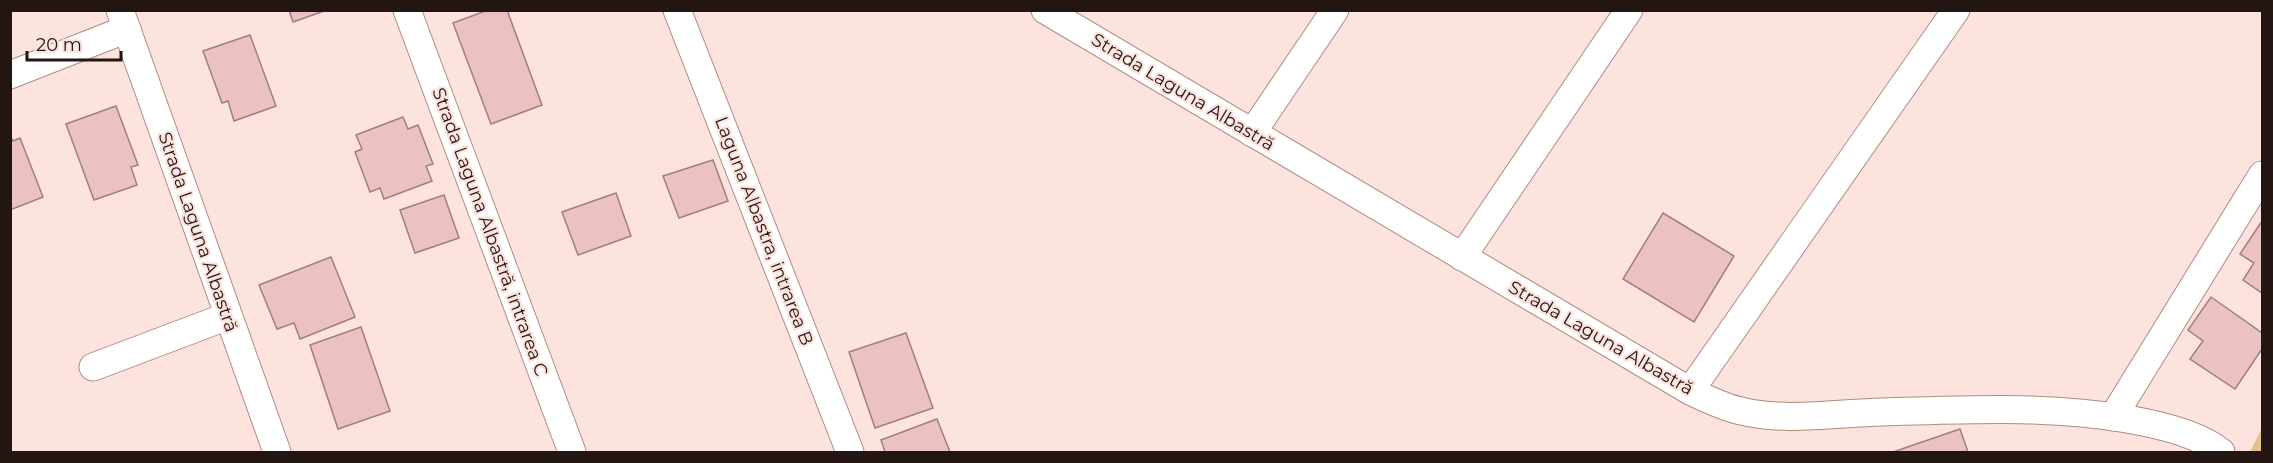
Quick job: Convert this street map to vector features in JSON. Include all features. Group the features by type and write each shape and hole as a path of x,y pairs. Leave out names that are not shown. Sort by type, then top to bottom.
{"street":[{"name":"Strada Laguna Albastră, intrarea C","path":"407,10 572,453"},
{"name":"Laguna Albastra, intrarea B","path":"677,10 850,453"},
{"name":"Strada Laguna Albastră","path":"1045,10 1690,392 1717,404 1743,412 1781,416 1987,409 2060,411 2144,422 2182,432 2221,453"},
{"path":"1252,133 1335,10"},
{"path":"1462,257 1629,10"},
{"path":"1690,392 1956,10"},
{"name":"Strada Laguna Albastră","path":"124,20 277,453"},
{"path":"10,75 124,20"},
{"path":"2113,417 2262,175"},
{"path":"93,367 228,316"}],"shaded area":[{"path":"2262,428 2262,452 2250,452"}],"building":[{"path":"289,10 327,10 293,22"},
{"path":"488,10 507,10 542,105 491,124 453,23"},
{"path":"250,35 276,106 234,121 228,101 222,103 203,51"},
{"path":"116,106 138,165 131,167 137,185 94,200 66,124"},
{"path":"403,117 408,129 418,125 433,164 426,166 432,181 384,199 380,188 370,192 355,152 362,149 356,135"},
{"path":"10,135 13,141 20,138 43,197 10,210"},
{"path":"713,160 728,201 679,218 663,176"},
{"path":"616,193 631,236 578,255 562,212"},
{"path":"444,195 459,238 415,253 400,210"},
{"path":"1663,213 1734,256 1694,322 1623,279"},
{"path":"2262,221 2262,293 2243,280 2254,263 2240,254"},
{"path":"331,257 355,317 300,339 294,323 277,329 259,285"},
{"path":"2211,297 2262,333 2262,349 2235,389 2190,359 2203,341 2188,330"},
{"path":"361,327 390,411 338,429 310,345"},
{"path":"906,333 933,408 875,428 849,352"},
{"path":"937,419 950,452 885,452 881,440"},
{"path":"1960,429 1968,452 1893,452"}]}
